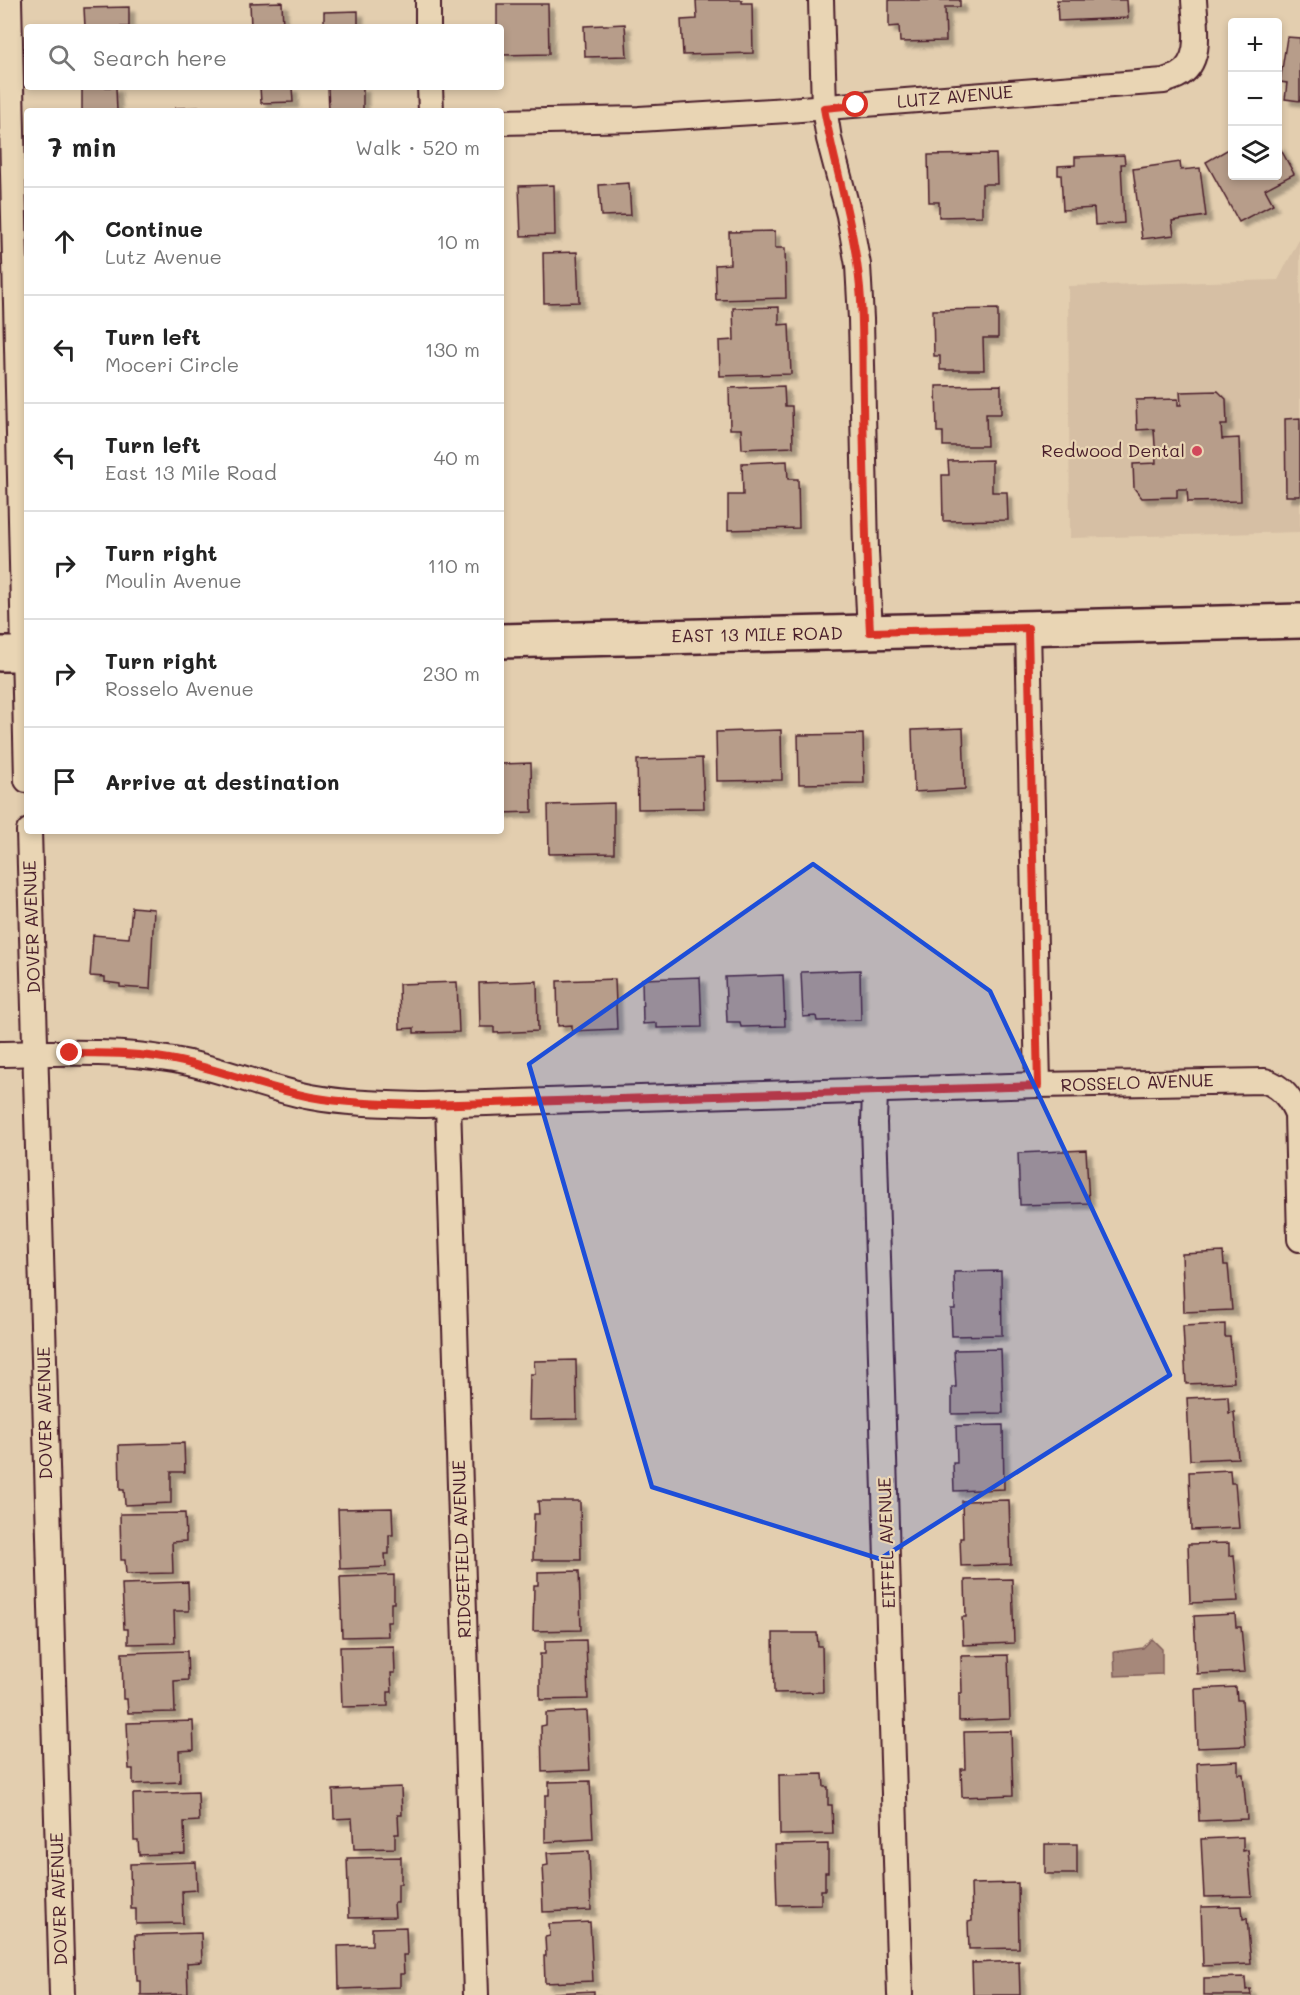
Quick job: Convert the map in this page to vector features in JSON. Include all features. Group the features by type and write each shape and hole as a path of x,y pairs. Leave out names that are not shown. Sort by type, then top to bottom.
{"main road":[{"name":"EAST 13 MILE ROAD","path":"504,641 1300,621"}],"street":[{"path":"9,0 17,654 24,742"},
{"path":"428,0 428,24"},
{"path":"821,0 824,108 858,265 870,632"},
{"name":"LUTZ AVENUE","path":"504,122 639,119 824,108 1164,81 1179,76 1194,57 1196,46 1194,0"},
{"path":"430,90 430,108"},
{"path":"1028,628 1038,1086"},
{"name":"DOVER AVENUE","path":"29,834 62,1995"},
{"name":"ROSSELO AVENUE","path":"0,1054 144,1055 196,1065 264,1086 330,1100 382,1104 448,1104 1244,1080 1273,1083 1288,1097 1297,1114 1300,1239"},
{"name":"EIFFEL AVENUE","path":"875,1091 874,1135 900,1995"},
{"name":"RIDGEFIELD AVENUE","path":"448,1104 476,1995"}],"highlighted area":[{"path":"813,864 990,991 1170,1375 880,1559 652,1487 529,1064"}],"shaded area":[{"path":"1300,238 1300,532 1070,538 1068,286 1278,280"},
{"path":"1152,1639 1162,1649 1162,1674 1115,1676 1114,1652 1143,1648"}],"building":[{"path":"696,0 742,0 742,3 752,3 753,53 683,55 681,20 697,19"},
{"path":"889,0 960,0 960,7 945,7 946,41 900,42 899,26 889,27"},
{"path":"1057,0 1127,0 1128,18 1058,21"},
{"path":"282,2 283,24 251,24 250,3"},
{"path":"497,4 548,4 549,54 504,55 504,24 497,24"},
{"path":"129,7 129,24 85,24 84,8"},
{"path":"358,11 358,24 324,24 324,12"},
{"path":"625,24 627,56 585,57 584,26"},
{"path":"1287,37 1300,38 1300,101 1285,99 1287,83 1282,82"},
{"path":"82,90 116,90 117,108 82,108"},
{"path":"260,90 292,90 293,102 261,103"},
{"path":"328,90 363,90 363,108 329,108"},
{"path":"1228,149 1228,180 1282,180 1282,152 1294,174 1265,189 1273,204 1239,222 1206,162"},
{"path":"996,154 997,184 982,184 982,216 939,217 939,202 929,202 928,155"},
{"path":"1124,155 1125,164 1121,164 1124,223 1095,225 1094,208 1063,210 1061,175 1058,175 1058,166 1075,165 1075,157"},
{"path":"1180,162 1181,170 1200,168 1206,216 1172,221 1174,235 1142,239 1133,169"},
{"path":"629,183 631,215 601,216 599,185"},
{"path":"554,185 555,235 521,236 519,186"},
{"path":"775,231 775,248 785,248 786,298 716,300 715,265 730,264 729,232"},
{"path":"577,252 579,302 544,303 543,253"},
{"path":"779,307 779,325 789,324 791,374 720,376 719,341 734,340 733,308"},
{"path":"998,309 998,338 983,338 984,370 940,370 940,356 934,356 933,310"},
{"path":"1001,385 1001,414 986,414 987,446 943,446 943,432 937,432 936,386"},
{"path":"784,386 785,406 792,406 793,447 742,449 741,429 730,429 729,388"},
{"name":"Redwood Dental","path":"1218,391 1226,399 1227,425 1221,425 1222,439 1239,438 1241,501 1188,502 1187,489 1177,489 1177,497 1142,498 1134,488 1133,464 1156,463 1154,429 1137,430 1136,400 1178,399 1178,405 1181,405 1180,392"},
{"path":"1300,418 1300,496 1286,496 1285,419"},
{"path":"992,460 992,492 1007,492 1008,520 943,521 942,475 949,475 948,461"},
{"path":"787,461 788,479 798,479 799,528 728,530 728,495 743,495 742,463"},
{"path":"963,728 965,789 914,792 912,730"},
{"path":"781,730 782,780 717,781 716,732"},
{"path":"863,734 864,783 799,784 798,735"},
{"path":"702,758 704,808 638,809 637,760"},
{"path":"531,763 532,812 504,813 504,764"},
{"path":"614,803 614,853 549,854 548,805"},
{"path":"132,907 154,909 150,989 120,987 120,984 105,982 105,977 90,976 93,935 129,938"},
{"path":"860,970 861,1020 817,1021 816,1016 803,1017 801,972"},
{"path":"783,975 785,1026 741,1027 740,1022 727,1022 725,977"},
{"path":"700,977 702,1027 657,1028 657,1023 643,1024 642,979"},
{"path":"615,979 617,1029 572,1031 572,1025 558,1026 557,981"},
{"path":"537,981 538,1031 494,1033 494,1027 480,1027 479,983"},
{"path":"457,982 459,1032 414,1033 414,1028 400,1029 399,984"},
{"path":"1086,1150 1089,1203 1020,1205 1018,1153"},
{"path":"1223,1252 1224,1265 1228,1265 1232,1310 1184,1312 1182,1254"},
{"path":"1001,1271 1002,1335 952,1336 951,1309 955,1309 954,1272"},
{"path":"1225,1324 1225,1337 1230,1337 1234,1382 1186,1384 1183,1326"},
{"path":"1001,1349 1003,1413 952,1414 952,1387 956,1387 954,1350"},
{"path":"576,1360 577,1419 529,1420 530,1374 535,1374 534,1361"},
{"path":"1228,1396 1229,1413 1234,1412 1238,1458 1190,1460 1187,1398"},
{"path":"1003,1425 1004,1489 954,1491 953,1463 957,1463 956,1426"},
{"path":"184,1443 185,1472 171,1472 171,1503 125,1505 124,1490 120,1490 119,1445"},
{"path":"1230,1470 1231,1483 1235,1483 1239,1528 1191,1530 1189,1472"},
{"path":"1009,1500 1011,1564 961,1566 962,1501"},
{"path":"538,1501 580,1501 581,1560 533,1560 534,1514 539,1514"},
{"path":"392,1508 393,1535 389,1535 389,1554 385,1554 386,1567 340,1569 338,1509"},
{"path":"185,1513 186,1541 172,1542 173,1573 126,1574 125,1560 121,1560 120,1514"},
{"path":"1229,1543 1229,1556 1234,1555 1238,1601 1190,1603 1188,1544"},
{"path":"579,1571 581,1630 533,1631 534,1585 538,1585 538,1572"},
{"path":"394,1575 394,1603 391,1603 391,1622 387,1622 388,1636 342,1637 340,1577"},
{"path":"1012,1579 1014,1643 963,1645 962,1617 966,1617 965,1580"},
{"path":"188,1582 189,1611 174,1611 175,1643 128,1644 128,1629 124,1629 122,1584"},
{"path":"1235,1614 1236,1627 1241,1627 1245,1672 1197,1674 1194,1616"},
{"path":"773,1633 817,1633 818,1646 822,1646 823,1692 774,1693"},
{"path":"586,1640 588,1699 540,1700 540,1654 545,1654 545,1641"},
{"path":"394,1646 395,1673 391,1673 392,1692 388,1692 388,1706 342,1707 340,1647"},
{"path":"187,1651 188,1680 174,1681 175,1712 128,1713 127,1699 123,1699 122,1653"},
{"path":"1008,1655 1010,1719 959,1721 959,1693 962,1693 961,1656"},
{"path":"1236,1687 1237,1700 1242,1700 1245,1746 1197,1748 1195,1689"},
{"path":"587,1711 590,1770 542,1772 541,1726 546,1725 546,1713"},
{"path":"193,1721 194,1750 179,1751 180,1782 133,1784 133,1769 129,1769 127,1723"},
{"path":"1011,1731 1013,1795 962,1797 961,1769 965,1769 964,1732"},
{"path":"1238,1761 1238,1774 1243,1774 1247,1819 1199,1821 1197,1763"},
{"path":"823,1774 824,1787 828,1787 828,1805 832,1805 833,1834 780,1835 779,1775"},
{"path":"590,1781 593,1839 545,1842 545,1795 549,1795 549,1782"},
{"path":"401,1787 402,1815 398,1815 399,1834 395,1834 395,1848 354,1849 352,1818 334,1819 333,1790"},
{"path":"198,1792 199,1821 184,1822 185,1853 139,1855 138,1840 134,1840 133,1794"},
{"path":"1243,1837 1243,1851 1248,1850 1252,1896 1204,1897 1201,1839"},
{"path":"828,1844 828,1872 825,1872 825,1890 821,1890 821,1904 777,1905 775,1845"},
{"path":"1045,1844 1077,1844 1077,1874 1045,1874"},
{"path":"589,1851 591,1910 543,1912 543,1866 548,1865 547,1853"},
{"path":"401,1857 401,1884 398,1884 398,1903 394,1903 395,1917 349,1918 347,1858"},
{"path":"196,1862 197,1890 182,1891 183,1923 136,1924 136,1909 131,1909 130,1864"},
{"path":"1018,1883 1019,1948 969,1949 968,1922 972,1921 971,1884"},
{"path":"1242,1906 1243,1919 1247,1918 1251,1964 1203,1966 1201,1907"},
{"path":"590,1922 593,1981 545,1983 545,1937 550,1936 549,1924"},
{"path":"406,1927 407,1955 403,1955 404,1974 400,1974 400,1987 339,1989 338,1946 372,1945 372,1928"},
{"path":"201,1933 202,1962 187,1963 188,1994 141,1995 141,1981 137,1981 135,1935"},
{"path":"1019,1961 1020,1995 973,1995 972,1963"},
{"path":"1245,1977 1246,1990 1250,1989 1251,1995 1204,1995 1204,1978"},
{"path":"594,1991 594,1995 553,1995 553,1993"}],"place":[{"name":"Redwood Dental","path":"1197,451"}],"route":[{"path":"70,1053 144,1055 176,1060 309,1097 371,1104 425,1105 1038,1086 1028,628 870,632 858,265 824,108 856,105"}]}
